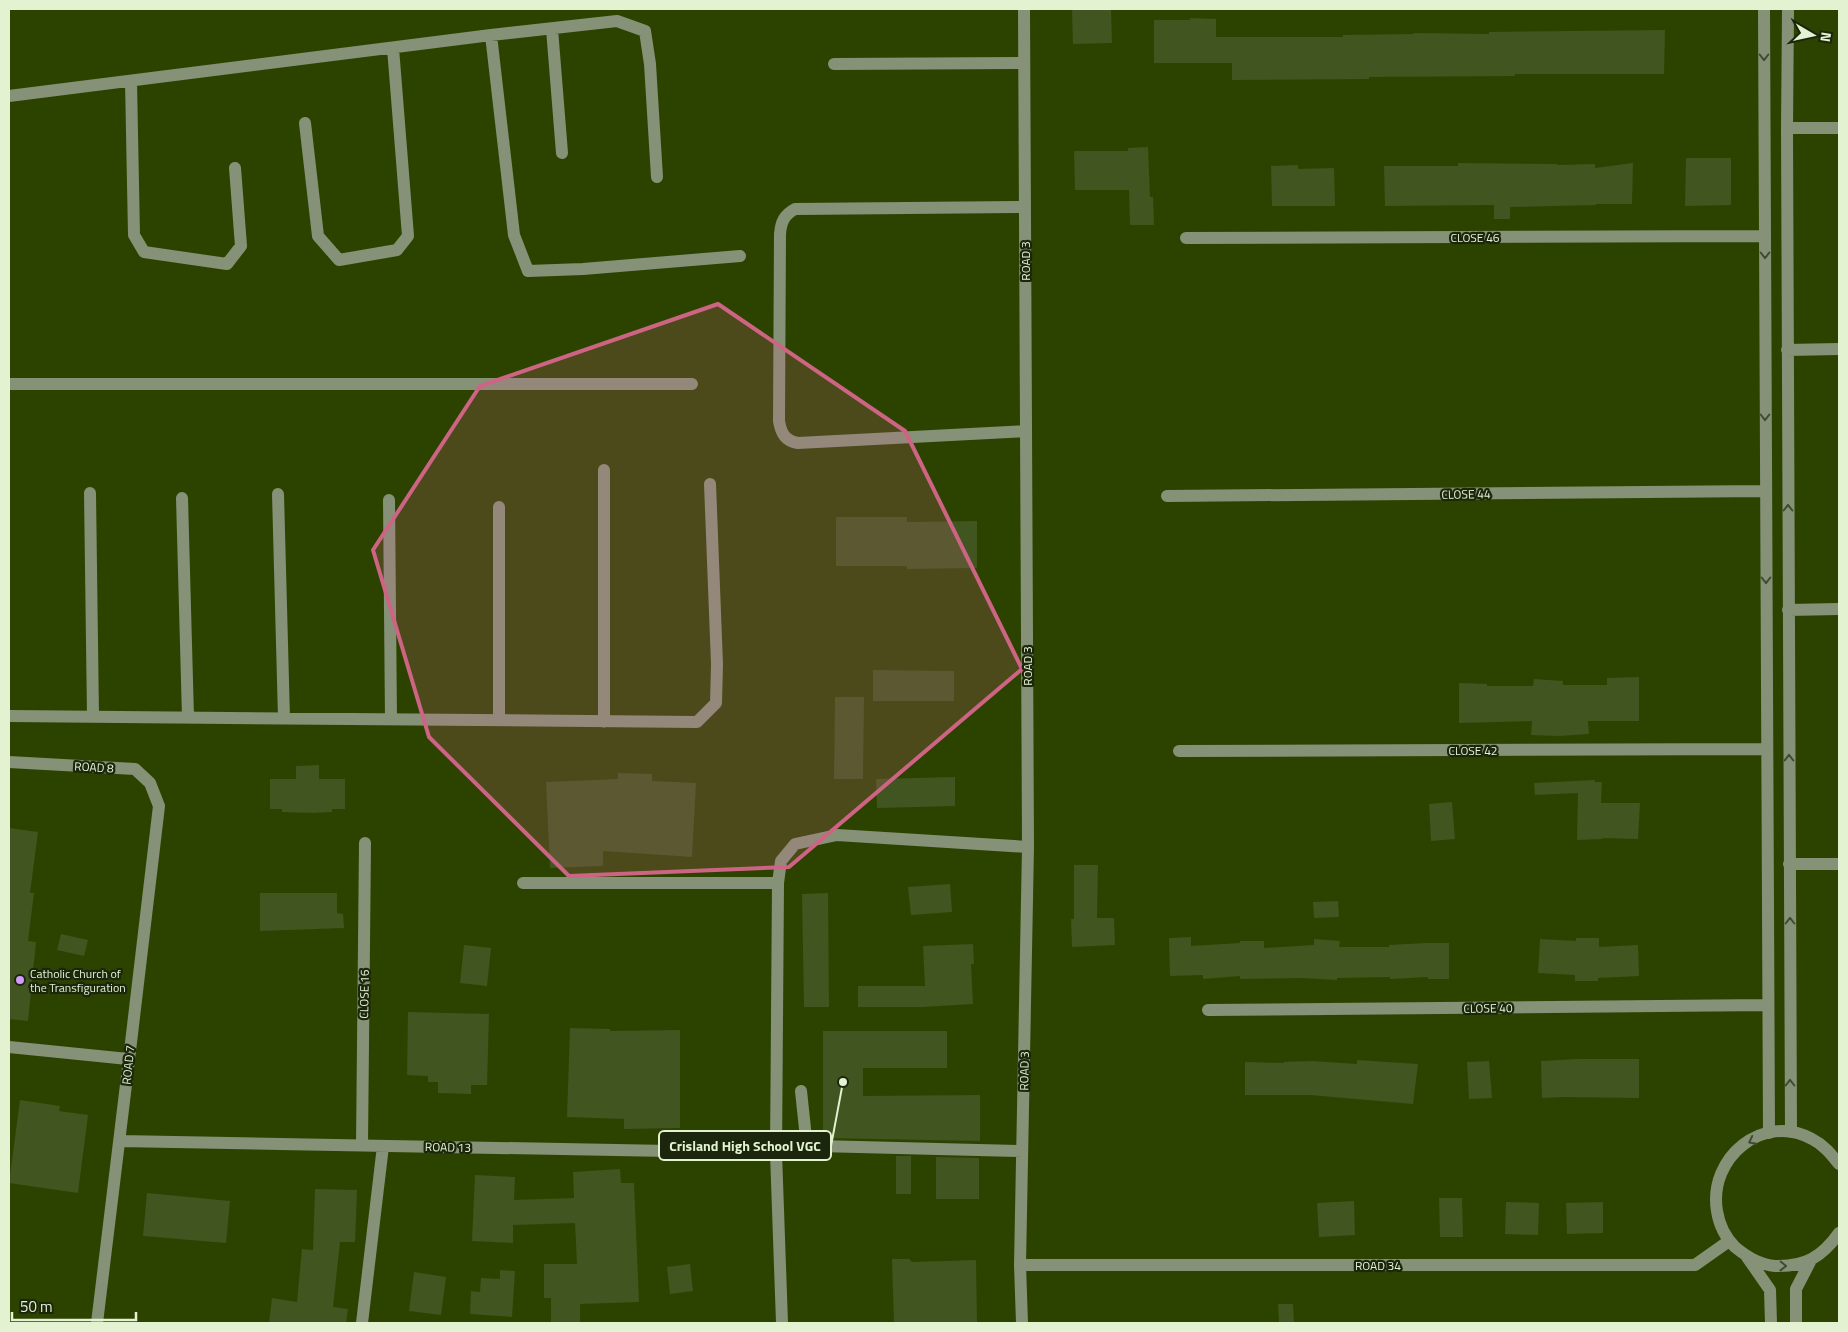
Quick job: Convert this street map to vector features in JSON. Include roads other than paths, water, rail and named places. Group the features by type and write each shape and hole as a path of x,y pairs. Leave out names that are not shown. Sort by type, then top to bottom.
{"street":[{"name":"ROAD 3","path":"1022,1323 1020,1265 1028,847 1024,9"},
{"path":"1764,9 1769,1133"},
{"path":"1788,9 1787,350 1791,1132"},
{"path":"9,96 490,35 617,21 645,31 650,64 657,177"},
{"path":"552,29 562,153"},
{"path":"490,35 514,235 528,271 583,269 740,256"},
{"path":"305,123 318,236 339,260 397,250 408,236 393,48"},
{"path":"834,64 1024,63"},
{"path":"131,81 134,235 144,252 227,264 241,246 235,168"},
{"path":"1787,128 1839,128"},
{"path":"1025,208 795,209 788,213 781,223 780,234 779,421 785,437 791,442 798,443 1026,432"},
{"name":"CLOSE 46","path":"1186,238 1764,236"},
{"path":"1787,350 1839,349"},
{"path":"9,384 692,384"},
{"path":"604,470 604,722"},
{"path":"9,716 697,722 716,704 710,484"},
{"name":"CLOSE 44","path":"1167,496 1766,491"},
{"path":"90,493 93,716"},
{"path":"278,494 284,718"},
{"path":"182,498 188,717"},
{"path":"389,500 390,719"},
{"path":"499,507 499,720"},
{"path":"1766,538 1788,538"},
{"path":"1788,610 1839,610"},
{"name":"CLOSE 42","path":"1178,752 1767,749"},
{"name":"ROAD 8","path":"9,762 135,770 150,783 159,806"},
{"name":"ROAD 7","path":"97,1323 159,806"},
{"path":"782,1323 776,1153 778,883 781,861 795,844 837,835 1028,847"},
{"name":"CLOSE 16","path":"362,1145 366,843"},
{"path":"1790,864 1839,864"},
{"path":"524,883 778,883"},
{"name":"CLOSE 40","path":"1208,1010 1768,1005"},
{"path":"9,1047 128,1059"},
{"path":"802,1092 806,1138 808,1142 818,1146 1022,1151"},
{"path":"1771,1323 1770,1290 1747,1257 1729,1242 1718,1221 1715,1199 1719,1176 1730,1156 1748,1141 1769,1133 1791,1132 1834,1147 1839,1164"},
{"name":"ROAD 13","path":"120,1141 776,1153"},
{"path":"362,1323 383,1146"},
{"path":"1747,1257 1768,1265 1791,1266 1811,1260 1829,1248 1839,1234"},
{"name":"ROAD 34","path":"1020,1265 1695,1266 1729,1242"},
{"path":"1796,1323 1796,1289 1811,1260"}],"place":[{"name":"Catholic Church of the Transfiguration","path":"20,980"},
{"name":"Crisland High School VGC","path":"843,1082"}]}
